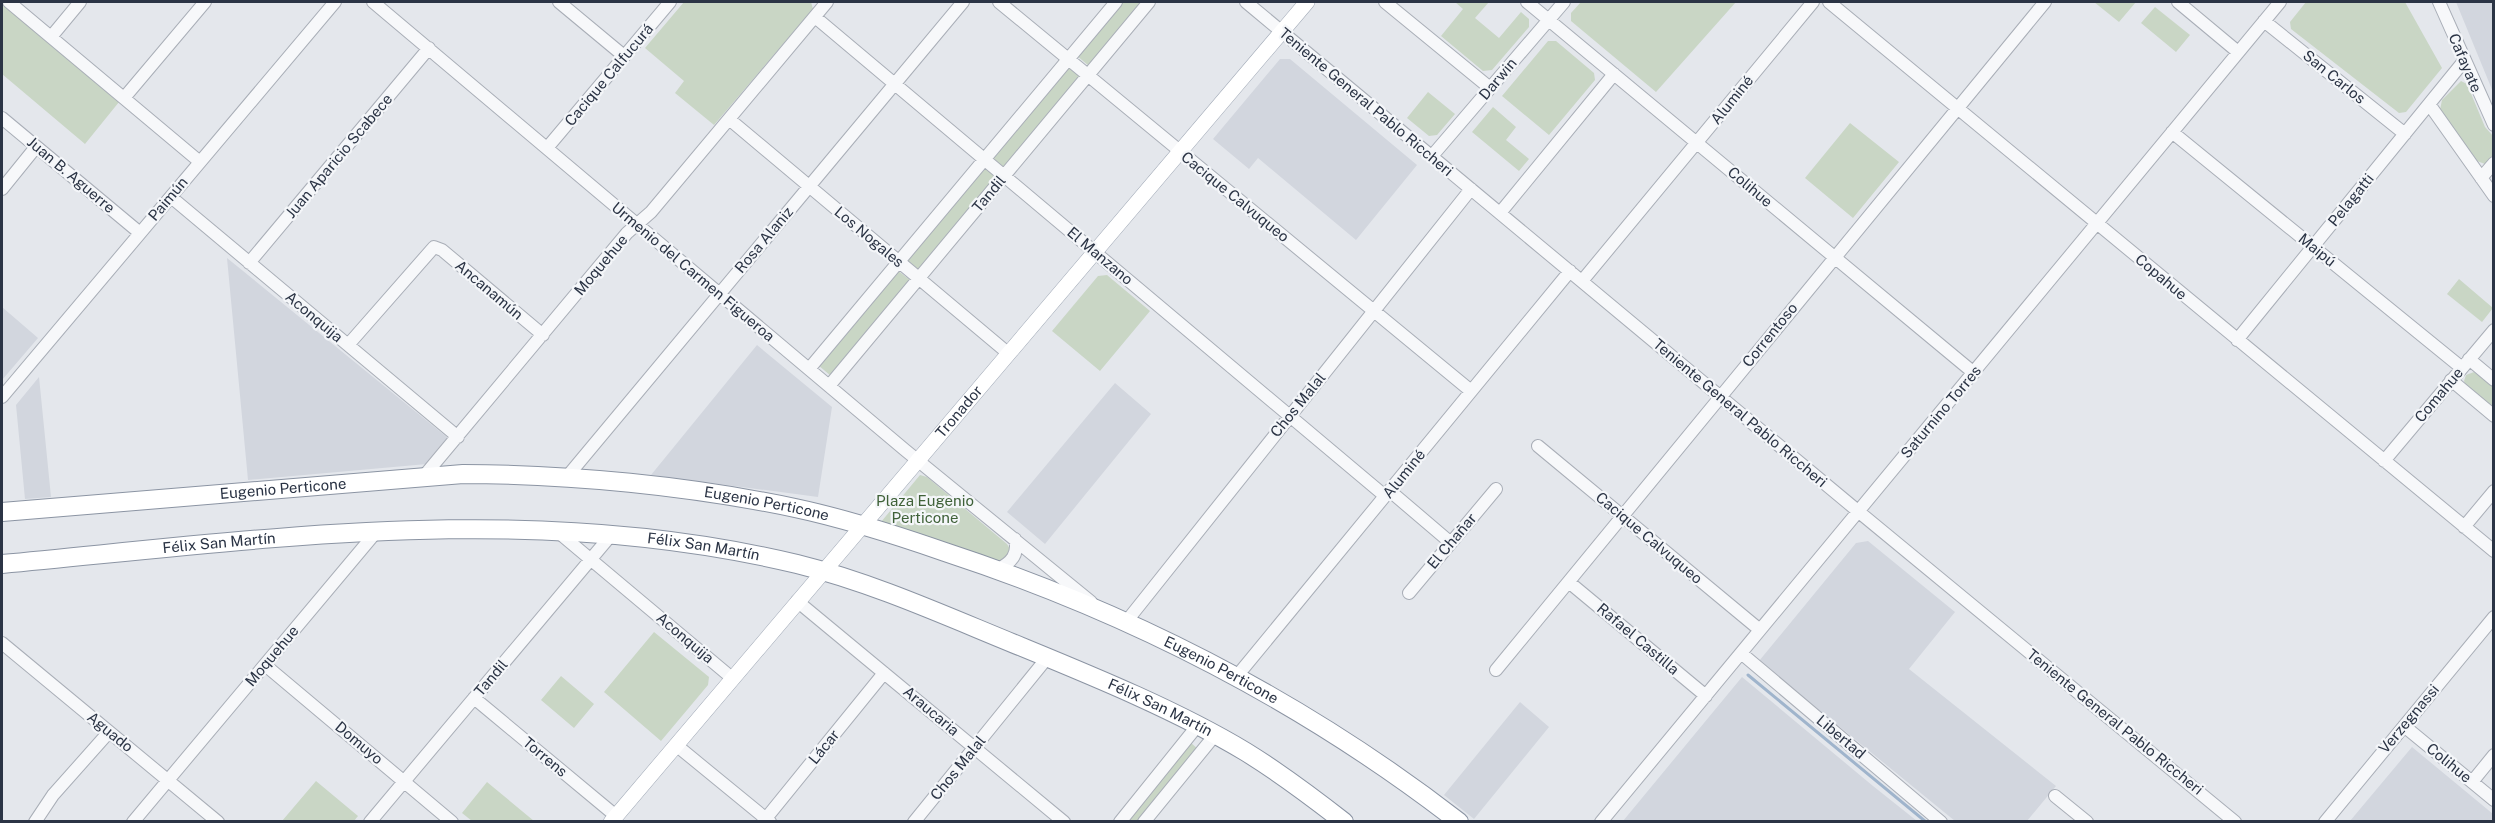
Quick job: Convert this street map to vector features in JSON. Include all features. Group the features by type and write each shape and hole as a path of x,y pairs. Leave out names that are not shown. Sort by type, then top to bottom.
{"highway":[{"name":"Eugenio Perticone","path":"2,513 424,476 498,474 657,487 757,501 864,525 998,569 1101,610 1237,676 1288,704 1350,743 1459,822"},
{"name":"Félix San Martín","path":"2,564 339,532 501,528 555,529 612,534 702,545 767,557 823,571 899,598 1047,658 1198,725 1271,768 1344,822"}],"main road":[{"name":"Tronador","path":"614,819 1307,2"}],"street":[{"path":"9,2 200,162"},
{"path":"51,37 80,2"},
{"path":"124,98 205,2"},
{"name":"Paimún","path":"2,397 335,2"},
{"name":"Urmenio del Carmen Figueroa","path":"373,2 918,461 1101,610"},
{"path":"559,2 624,56"},
{"name":"Cacique Calfucurá","path":"547,148 670,2"},
{"name":"Moquehue","path":"424,476 627,233 729,119 828,2"},
{"name":"Rosa Alaniz","path":"566,478 963,2"},
{"name":"Cacique Calvuqueo","path":"999,2 1471,391"},
{"name":"Tandil","path":"809,369 1116,2"},
{"name":"Tandil","path":"829,386 1149,2"},
{"name":"Teniente General Pablo Riccheri","path":"1246,2 2235,822"},
{"path":"1385,2 1490,88"},
{"name":"Colihue","path":"1527,2 1974,373"},
{"name":"Darwin","path":"1432,156 1564,2"},
{"name":"Aluminé","path":"1582,281 1813,2"},
{"name":"Copahue","path":"1829,2 2493,551"},
{"name":"Correntoso","path":"1496,670 1570,583 1834,257 2045,2"},
{"path":"2178,2 2238,51"},
{"name":"Saturnino Torres","path":"1601,822 2280,2"},
{"name":"Cafayate","path":"2439,2 2493,124"},
{"name":"El Manzano","path":"814,17 1290,416 1451,543"},
{"name":"San Carlos","path":"2264,21 2404,134"},
{"name":"Juan Aparicio Scabece","path":"249,263 429,48"},
{"name":"Pelagatti","path":"2237,340 2464,61"},
{"path":"1500,213 1614,74"},
{"path":"2429,104 2493,196"},
{"name":"Juan B. Aguerre","path":"2,118 140,233"},
{"name":"Los Nogales","path":"729,119 1009,354"},
{"name":"Maipú","path":"2172,132 2313,247 2466,364 2493,380"},
{"path":"2,189 36,147"},
{"path":"2481,178 2493,163"},
{"name":"Chos Malal","path":"1126,622 1471,189"},
{"name":"Aconquija","path":"171,197 458,437"},
{"name":"Ancanamún","path":"348,345 434,247 442,250 543,335"},
{"name":"Aluminé","path":"1237,676 1570,271"},
{"name":"Comahue","path":"2384,461 2493,330"},
{"path":"2451,380 2493,416"},
{"name":"Cacique Calvuqueo","path":"1538,446 1760,630"},
{"name":"El Chañar","path":"1409,593 1496,489"},
{"path":"2464,527 2493,491"},
{"name":"Aconquija","path":"555,529 732,678"},
{"name":"Moquehue","path":"133,822 377,531"},
{"name":"Tandil","path":"370,822 612,534"},
{"path":"998,569 1014,557 1017,549 1016,539"},
{"name":"Rafael Castilla","path":"1570,583 1706,696"},
{"name":"Araucaria","path":"797,601 1064,822"},
{"name":"Verzegnassi","path":"2325,822 2493,617"},
{"name":"Aguado","path":"2,643 218,822"},
{"name":"Libertad","path":"1741,653 1941,822"},
{"name":"Chos Malal","path":"914,822 1047,658"},
{"name":"Domuyo","path":"265,664 452,822"},
{"name":"Lácar","path":"766,820 884,673"},
{"name":"Torrens","path":"474,698 614,819"},
{"path":"1120,822 1198,725"},
{"name":"Colihue","path":"2404,726 2493,800"},
{"path":"35,822 53,795 109,732"},
{"path":"1144,822 1215,735"},
{"path":"676,745 766,820"},
{"path":"2472,782 2493,755"},
{"path":"2055,796 2087,822"}],"shaded area":[{"path":"2456,2 2493,2 2493,92"},
{"path":"1280,59 1290,59 1417,165 1356,240 1258,158 1249,169 1213,139"},
{"path":"227,258 448,438 427,464 248,480"},
{"path":"2,307 38,338 2,380"},
{"path":"757,345 832,407 818,497 651,475"},
{"path":"39,377 51,497 25,499 16,405"},
{"path":"1115,383 1151,414 1045,544 1007,512"},
{"path":"1868,541 1955,612 1909,669 2056,786 2027,821 1955,821 1759,661 1856,543"},
{"path":"1742,677 1873,786 1917,821 1623,821"},
{"path":"1520,702 1549,727 1474,819 1444,795"},
{"path":"2412,747 2493,814 2493,821 2350,821"}],"green space":[{"path":"684,2 811,2 813,9 714,125 675,93 684,81 645,48"},
{"path":"1121,2 1144,2 1089,66 1076,55"},
{"path":"1455,2 1489,2 1475,18 1499,38 1521,12 1529,19 1529,27 1492,70 1483,71 1441,36 1463,9"},
{"path":"1581,2 1736,2 1656,92 1571,21 1571,13"},
{"path":"2094,2 2136,2 2119,22"},
{"path":"2306,2 2405,2 2442,68 2406,112 2399,113 2291,29 2290,22"},
{"path":"2,3 119,102 85,144 2,74"},
{"path":"2155,7 2190,35 2176,52 2141,23"},
{"path":"1548,41 1556,41 1594,73 1595,80 1549,135 1502,96"},
{"path":"1068,65 1080,76 1003,169 990,158"},
{"path":"2461,81 2467,84 2485,127 2493,136 2493,155 2485,164 2477,161 2440,110 2442,100"},
{"path":"1428,92 1455,114 1437,135 1429,136 1407,118"},
{"path":"1493,107 1516,127 1506,140 1529,159 1519,171 1472,132"},
{"path":"1850,123 1899,162 1853,218 1805,178"},
{"path":"984,166 996,177 919,270 906,259"},
{"path":"897,270 910,280 831,376 818,365"},
{"path":"1107,275 1150,311 1100,371 1052,331 1098,276"},
{"path":"2459,279 2493,308 2482,322 2447,294"},
{"path":"2474,372 2493,386 2493,409 2466,386 2464,381 2466,375"},
{"name":"Plaza Eugenio Perticone","path":"920,475 927,477 1007,544 1010,549 1008,557 999,563 881,522"},
{"path":"654,632 709,677 708,685 661,741 604,692"},
{"path":"561,676 594,704 574,728 541,700"},
{"path":"1191,743 1198,749 1138,821 1125,822"},
{"path":"316,781 358,816 354,821 282,821"},
{"path":"487,782 534,821 472,821 462,813"}],"waterway":[{"path":"1748,675 1926,822"}]}
